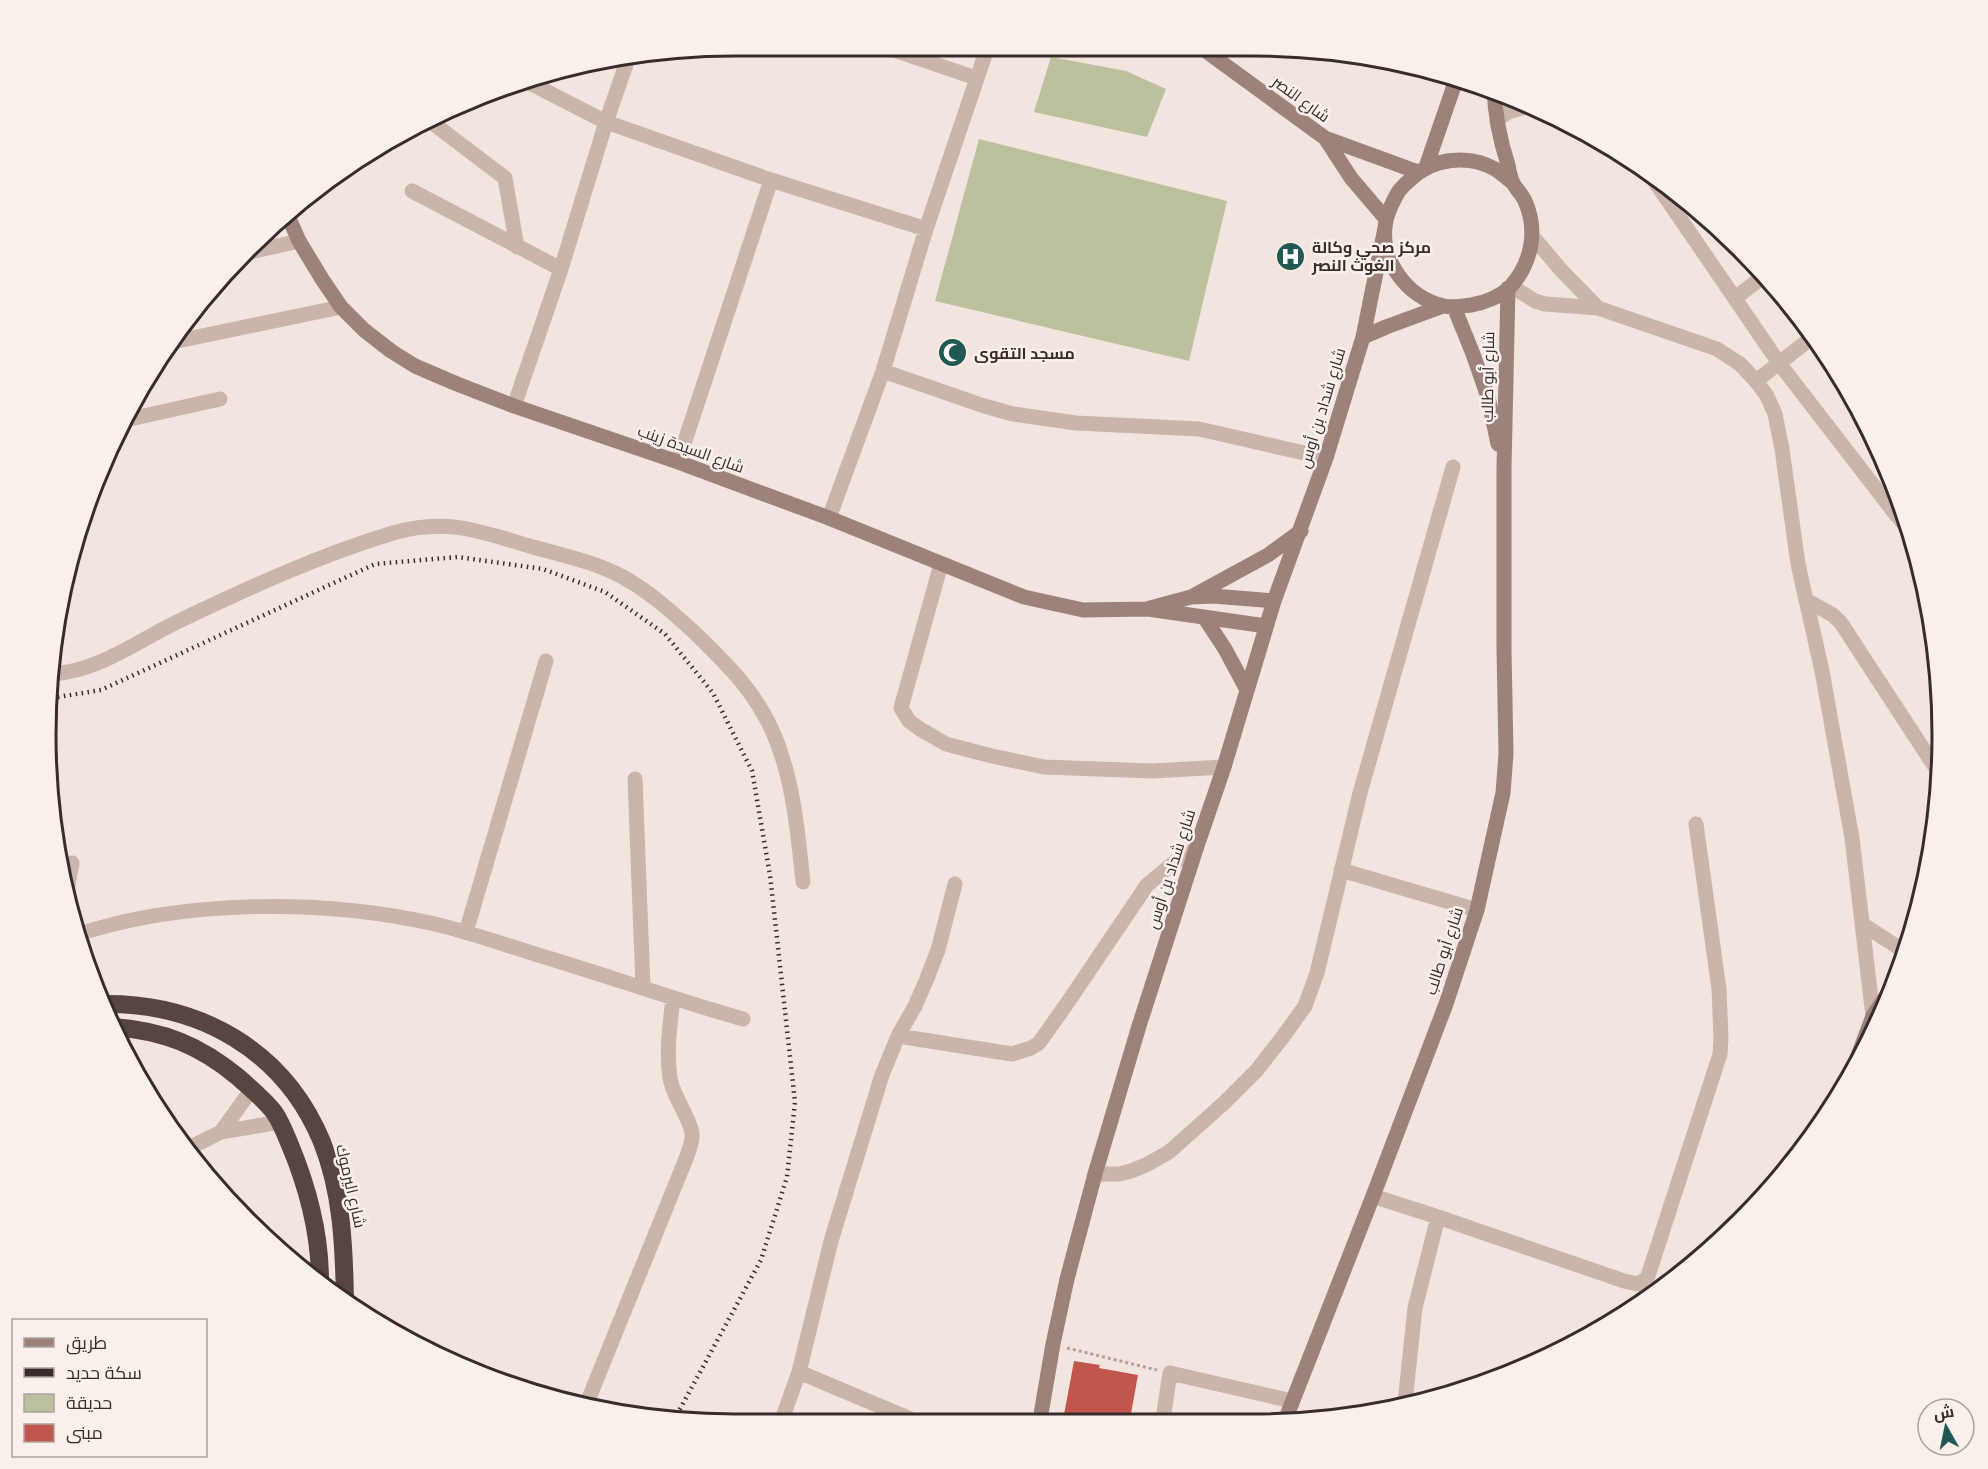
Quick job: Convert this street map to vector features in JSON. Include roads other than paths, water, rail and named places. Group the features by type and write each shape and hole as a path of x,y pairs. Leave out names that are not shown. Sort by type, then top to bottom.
{"highway":[{"name":"شارع اليرموك","path":"112,1004 157,1007 207,1023 253,1050 284,1079 311,1119 331,1174 343,1236 345,1290"},
{"path":"123,1028 156,1032 177,1039 219,1061 273,1110 302,1173 312,1212 320,1272"}],"street":[{"path":"911,56 976,78"},
{"path":"829,518 883,371 926,229 984,56"},
{"name":"شارع النصر","path":"1213,56 1324,138 1422,170"},
{"path":"514,406 561,270 626,65"},
{"path":"536,86 606,122 771,180 926,229"},
{"path":"1422,170 1453,86"},
{"path":"1495,100 1497,122 1513,183"},
{"path":"1497,122 1498,118 1508,112 1519,110"},
{"path":"436,125 505,178 517,246"},
{"name":"شارع النصر","path":"1324,138 1385,223"},
{"path":"1448,160 1472,161 1494,169 1513,183 1528,208 1533,237 1527,263 1510,287 1483,303 1449,307 1419,296 1399,278 1388,254 1385,223 1397,192 1422,170 1448,160"},
{"path":"678,462 771,180"},
{"path":"412,191 561,270"},
{"path":"1663,193 1779,363 1895,513"},
{"name":"شارع السيدة زينب","path":"290,221 299,241 341,307 373,337 415,366 514,406 678,462 829,518 1024,597 1066,607 1096,610 1148,609 1266,626"},
{"name":"شارع شداد بن أوس","path":"1041,1414 1067,1279 1095,1174 1142,1015 1224,767 1274,601 1326,458 1363,337 1385,223"},
{"path":"1533,237 1598,308"},
{"path":"258,250 299,241"},
{"path":"1735,298 1758,280"},
{"path":"1510,287 1545,304 1598,308 1718,349 1740,364 1767,396 1775,414 1782,449 1798,564 1825,683 1852,838 1873,1012"},
{"name":"شارع أبو طالب","path":"1288,1412 1446,1004 1477,910 1494,838 1506,771 1504,468 1510,287"},
{"path":"182,340 341,307"},
{"name":"شارع شداد بن أوس","path":"1363,337 1386,327 1449,307"},
{"name":"شارع أبو طالب","path":"1449,307 1488,397 1504,468"},
{"path":"1756,381 1807,342"},
{"path":"883,371 1013,414 1076,423 1199,429 1326,458"},
{"path":"134,418 220,399"},
{"path":"1095,1174 1119,1174 1131,1171 1168,1152 1257,1070 1305,1006 1322,956 1360,793 1453,467"},
{"path":"59,673 85,667 114,656 172,625 249,589 322,558 393,533 442,526 460,526 487,533 605,568 623,577 669,609 740,678 755,698 768,722 785,767 796,819 803,882"},
{"path":"1191,597 1268,555 1301,531"},
{"path":"940,564 901,708 909,721 920,729 946,744 1044,767 1152,771 1224,767"},
{"name":"شارع السيدة زينب","path":"1148,609 1191,597 1213,596 1274,601"},
{"path":"1806,600 1833,615 1841,623 1931,761"},
{"path":"1204,617 1225,649 1247,690"},
{"path":"466,932 546,661"},
{"path":"635,779 643,987"},
{"path":"1373,1196 1624,1281 1637,1284 1647,1279 1720,1054 1719,989 1696,824"},
{"path":"898,1036 1012,1054 1039,1043 1147,885 1176,861 1196,849"},
{"path":"70,873 72,863"},
{"path":"1341,870 1477,910"},
{"path":"784,1414 799,1372 831,1241 882,1075 898,1036 915,1006 938,950 955,884"},
{"path":"86,932 134,918 270,906 368,912 466,932 743,1019"},
{"path":"1862,924 1898,947"},
{"path":"589,1397 691,1143 692,1129 672,1089 670,1078 668,1056 673,998"},
{"path":"222,1132 252,1089"},
{"path":"194,1146 222,1132 280,1122"},
{"path":"1406,1395 1415,1308 1438,1217"},
{"path":"799,1372 898,1414"},
{"path":"1164,1414 1170,1373 1292,1401"}],"railway":[{"path":"57,697 101,690 375,564 458,557 543,569 605,592 665,634 713,693 752,771 770,875 795,1102 787,1177 761,1260 679,1411"}],"place":[{"name":"مركز صحي وكالة الغوث النصر","path":"1291,256"},
{"name":"مسجد التقوى","path":"953,353"}]}
